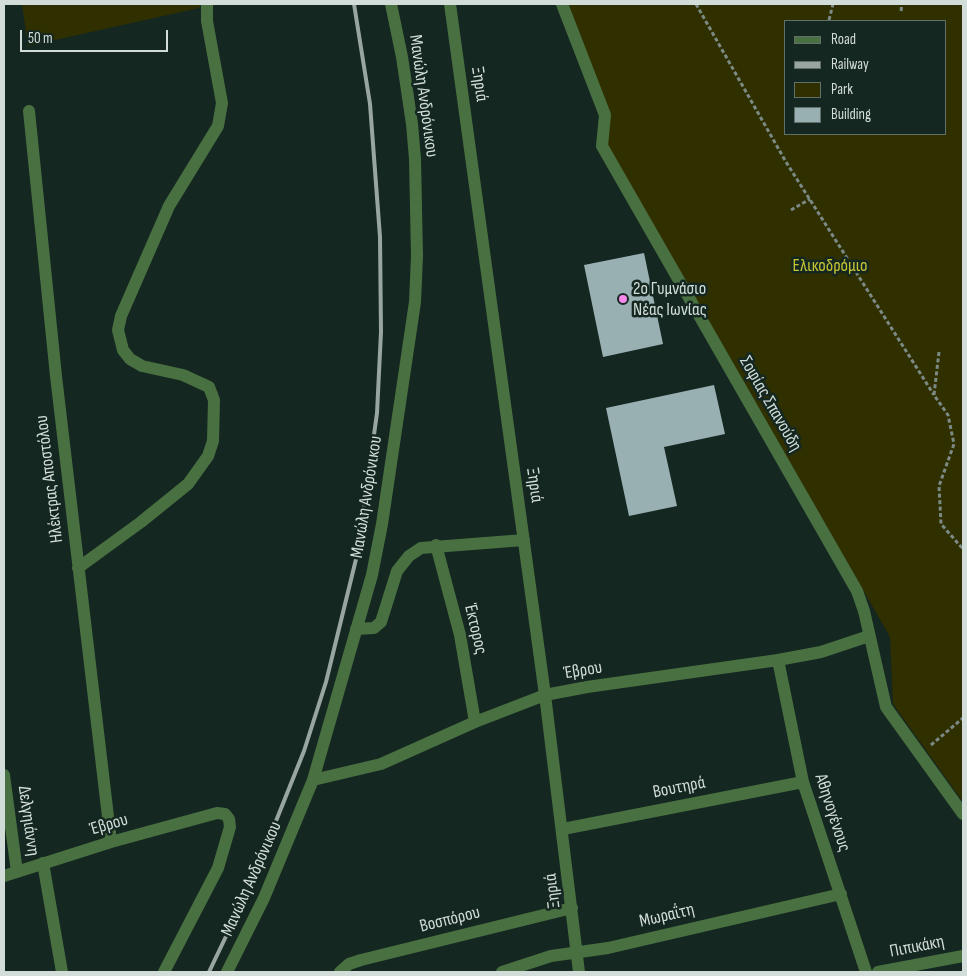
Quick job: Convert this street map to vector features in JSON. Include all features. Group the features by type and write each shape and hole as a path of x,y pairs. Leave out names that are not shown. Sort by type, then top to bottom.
{"street":[{"path":"78,568 142,522 188,484 204,463 213,441 214,400 209,387 183,375 142,366 130,359 123,350 118,330 121,316 169,206 218,126 222,103 207,21 207,4"},
{"name":"Μανώλη Ανδρόνικου","path":"227,972 264,898 314,780 372,575 382,524 417,284 414,151 406,81 391,4"},
{"name":"Ξηριά","path":"450,4 546,695 579,972"},
{"name":"Σοφίας Σπανούδη","path":"562,4 605,115 602,146 853,584 863,606 886,707 963,814"},
{"name":"Ηλέκτρας Αποστόλου","path":"29,111 78,568 112,842"},
{"path":"356,629 374,628 381,622 393,580 402,564 421,548 436,545 524,540"},
{"name":"Έκτορος","path":"436,545 460,635 475,722"},
{"name":"Έβρου","path":"314,780 381,764 475,722 546,695 587,687 778,660 821,652 869,636"},
{"name":"Αθηνογένους","path":"778,660 803,782 866,972"},
{"name":"Δελγηιάννη","path":"4,775 17,872"},
{"name":"Βουτηρά","path":"563,829 803,782"},
{"name":"Έβρου","path":"4,876 112,842 217,813 224,814 229,819 230,827 218,868 164,972"},
{"path":"43,863 62,972"},
{"name":"Μωραΐτη","path":"502,972 551,956 608,948 841,894"},
{"name":"Βοσπόρου","path":"340,972 349,964 361,960 572,908"},
{"name":"Πιπικάκη","path":"878,972 918,967 963,956"}],"path":[{"path":"696,4 786,162 948,415 954,444 939,486 941,524 963,548"},
{"path":"829,20 833,4"},
{"path":"901,11 902,4"},
{"path":"792,210 810,199"},
{"path":"934,394 939,352"},
{"path":"920,754 963,718"}],"green space":[{"path":"22,4 201,4 199,8 28,46"},
{"name":"Ελικοδρόμιο","path":"568,4 963,4 963,802 893,704 890,637 607,144"}],"building":[{"path":"644,253 663,344 603,357 584,265"},
{"path":"714,385 725,434 664,447 677,506 629,516 606,408"}],"railway":[{"path":"209,972 250,886 304,751 326,682 358,551 377,413 381,332 380,237 370,104 354,4"}],"place":[{"name":"2ο Γυμνάσιο Νέας Ιωνίας","path":"623,299"}]}
